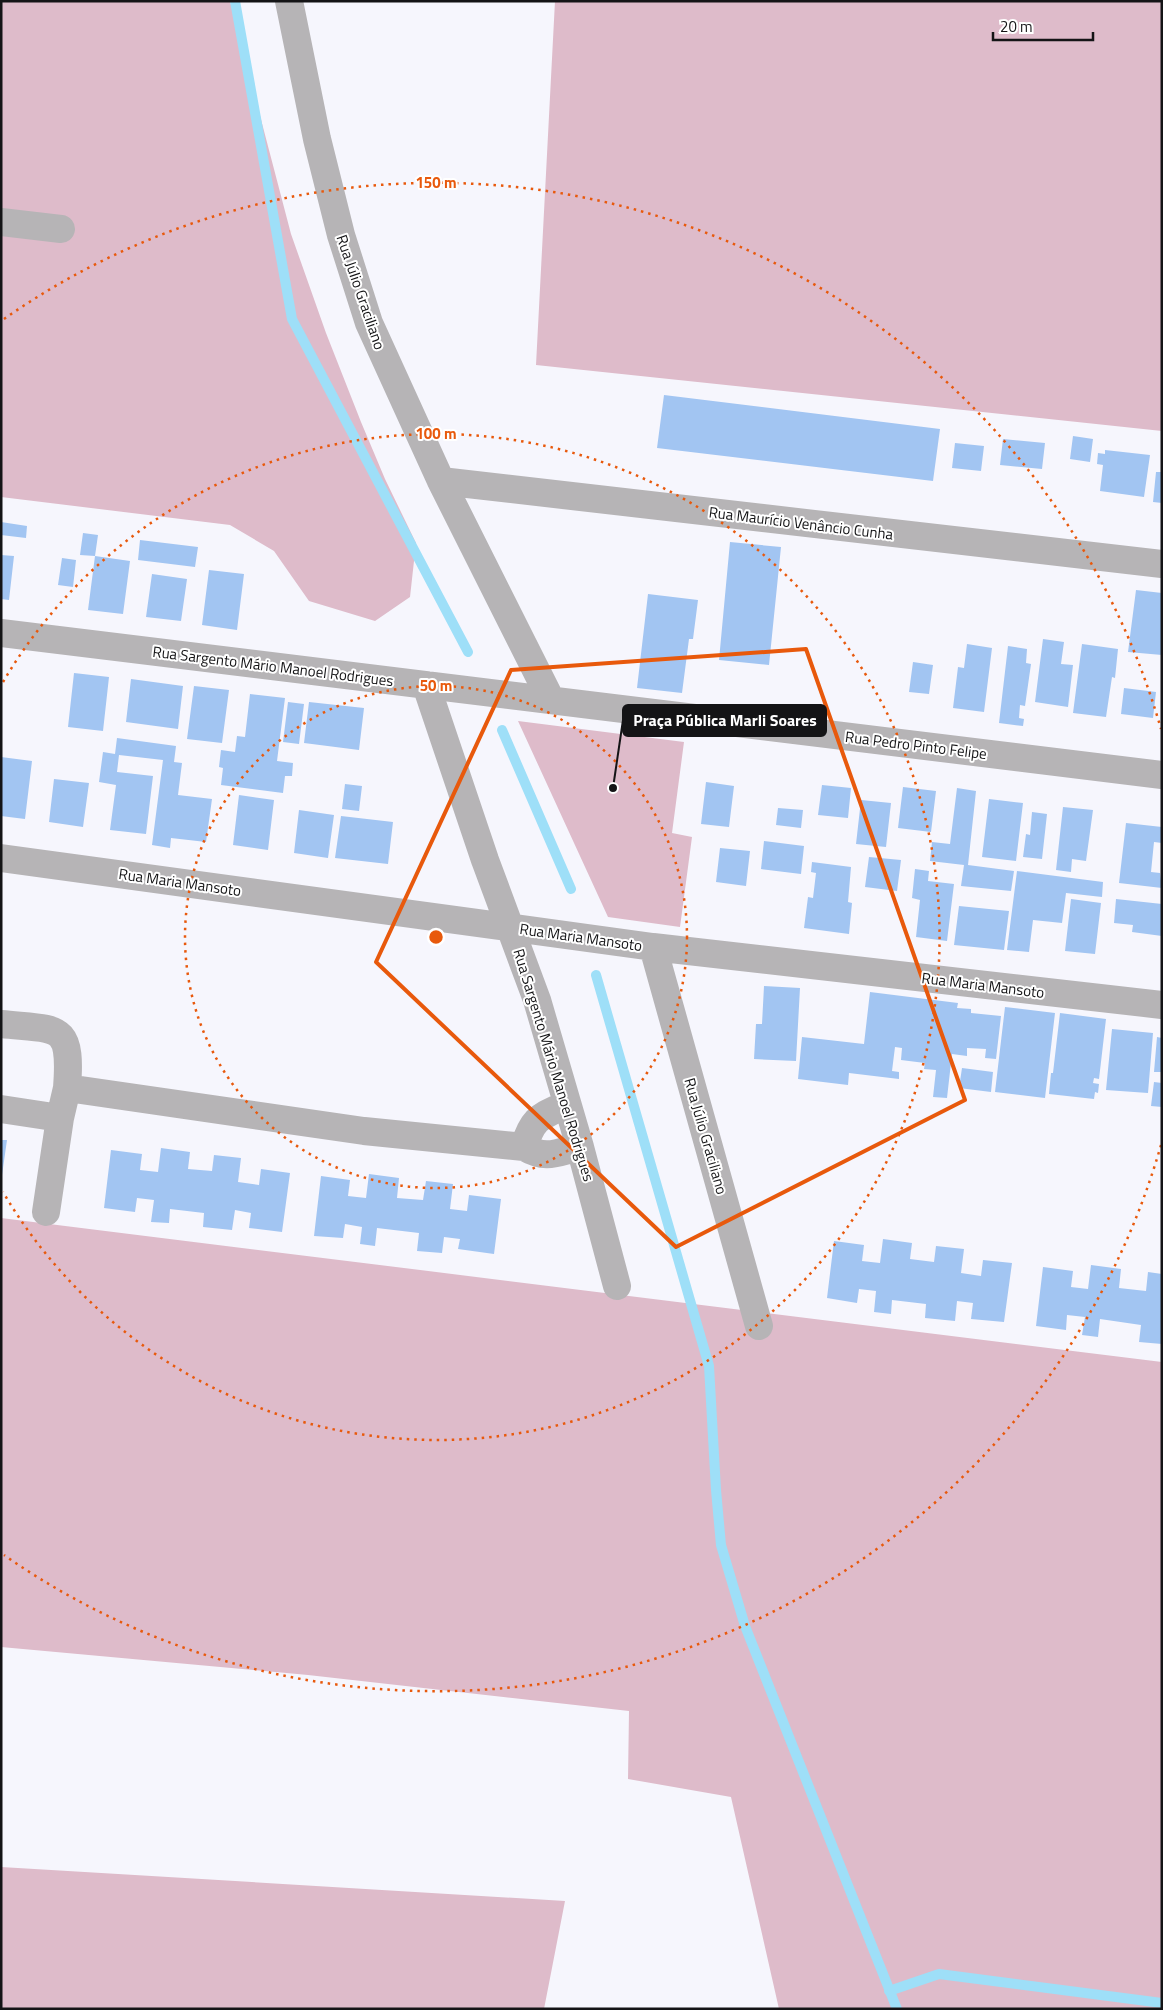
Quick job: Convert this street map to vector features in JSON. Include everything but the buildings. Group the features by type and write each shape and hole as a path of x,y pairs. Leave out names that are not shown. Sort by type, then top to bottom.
{"street":[{"name":"Rua Júlio Graciliano","path":"289,1 316,140 341,235 369,323 441,481 551,700"},
{"path":"1,222 62,229"},
{"name":"Rua Maurício Venâncio Cunha","path":"441,481 1162,564"},
{"name":"Rua Sargento Mário Manoel Rodrigues","path":"1,633 426,685 485,860 537,1000 580,1147 617,1286"},
{"name":"Rua Pedro Pinto Felipe","path":"426,685 1162,775"},
{"name":"Rua Maria Mansoto","path":"1,858 653,947 1162,1005"},
{"name":"Rua Júlio Graciliano","path":"653,947 759,1326"},
{"path":"1,1024 51,1029 60,1034 68,1047 70,1060 68,1088 60,1118 46,1212"},
{"path":"68,1088 364,1131 524,1147 537,1155 552,1154 580,1147"},
{"path":"524,1147 533,1124 540,1117 567,1104"},
{"path":"1,1109 60,1118"}],"highlighted area":[{"path":"806,649 965,1100 676,1247 376,962 511,670"}],"shaded area":[{"path":"1,1 230,1 291,234 326,333 361,422 385,479 416,543 410,597 375,621 309,601 274,551 230,525 1,497"},
{"path":"555,1 1162,1 1162,431 536,365"},
{"path":"518,721 684,742 672,833 692,837 680,927 608,917"},
{"path":"1,1218 1162,1362 1162,2009 779,2009 731,1797 628,1779 629,1711 308,1675 1,1647"},
{"path":"1,1867 565,1901 544,2009 1,2009"}],"waterway":[{"path":"235,1 292,319 468,652"},
{"path":"502,730 571,889"},
{"path":"596,975 709,1366 721,1545 745,1626 897,2009"},
{"path":"889,1991 939,1974 1162,2003"}],"place":[{"name":"Praça Pública Marli Soares","path":"613,788"}]}
